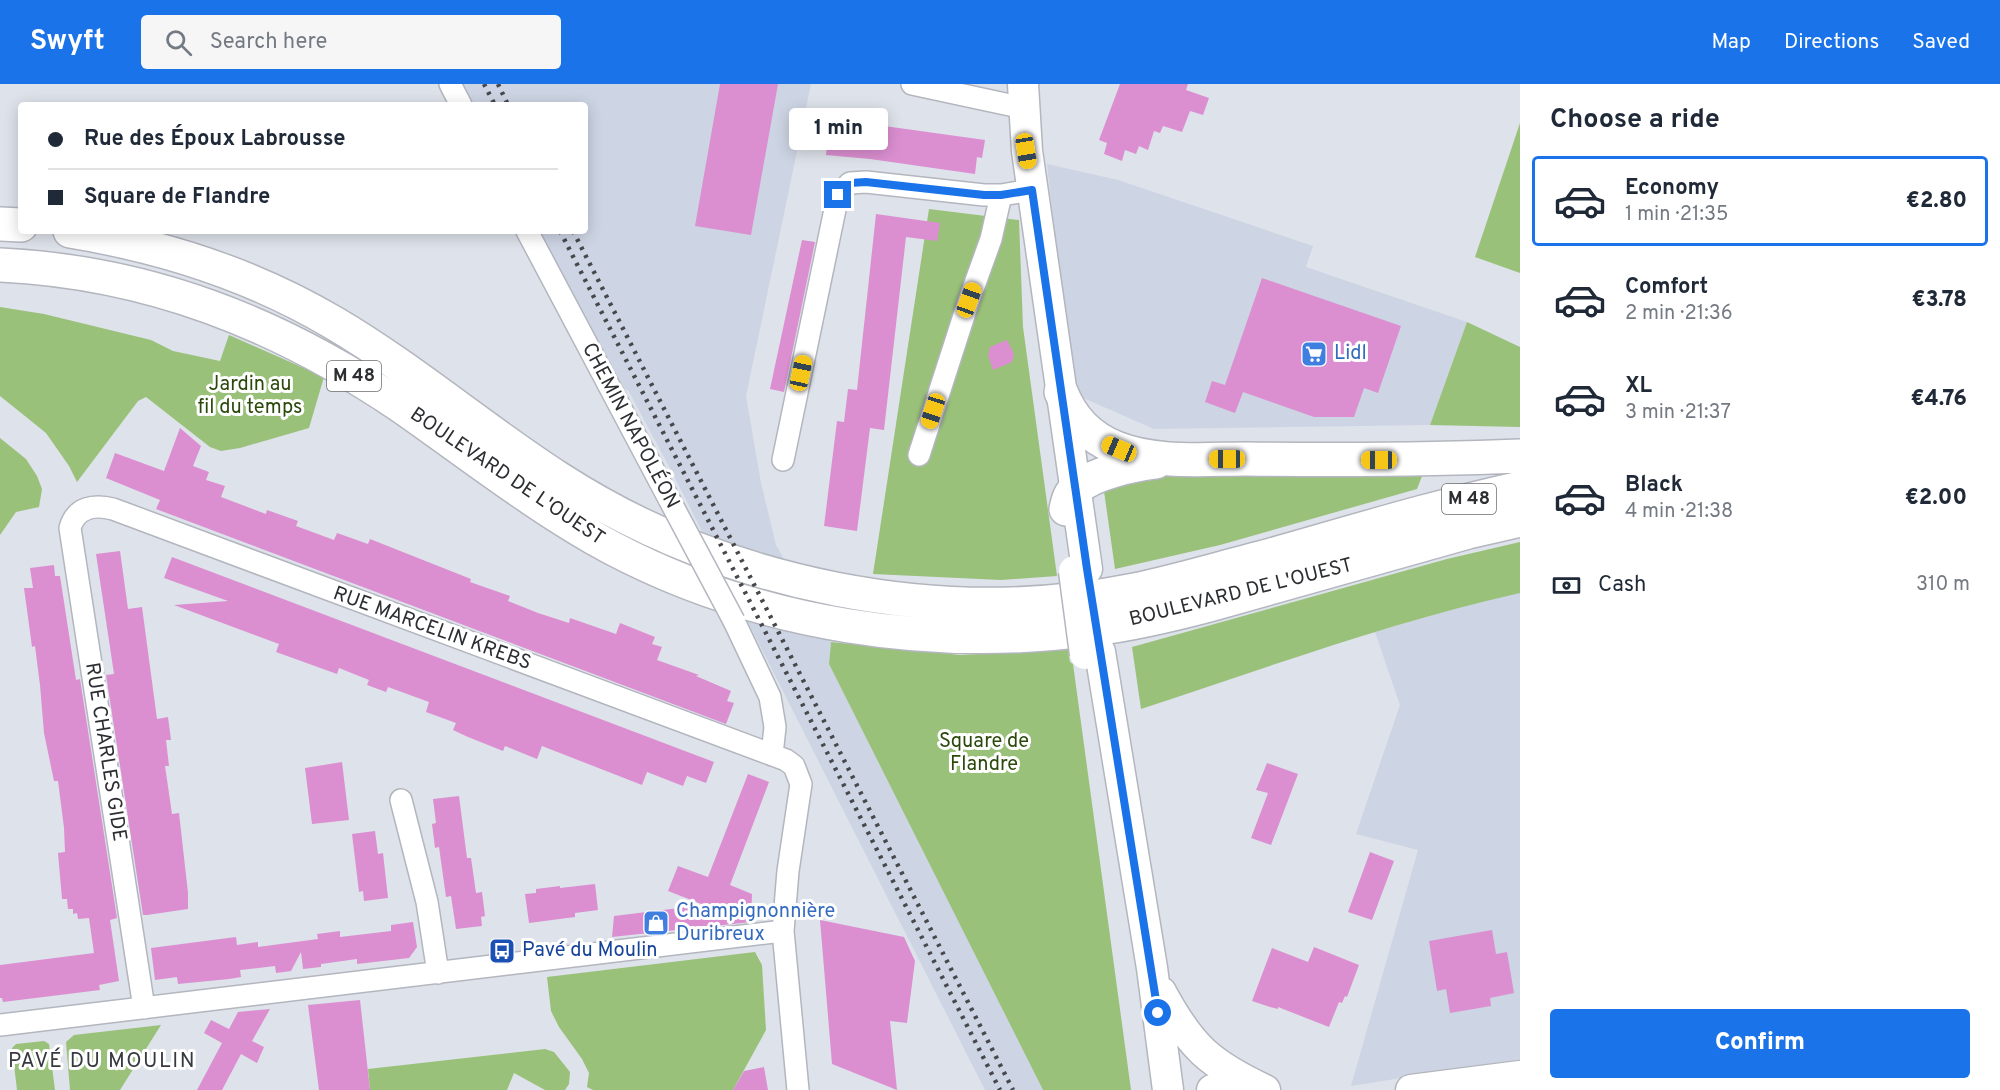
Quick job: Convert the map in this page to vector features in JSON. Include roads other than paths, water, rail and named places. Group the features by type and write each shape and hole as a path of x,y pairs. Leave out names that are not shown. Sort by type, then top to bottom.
{"main road":[{"path":"1024,96 1026,151 1061,392 1070,499"},
{"path":"1034,200 1045,338 1093,653 1117,875 1148,1090"},
{"path":"0,224 18,225"},
{"name":"BOULEVARD DE L'OUEST","path":"86,234 178,256 218,269 284,297 352,335 559,479 625,517 680,543 716,557 784,577 854,592 945,603 988,604 1065,600 1133,591 1419,513 1520,488"},
{"name":"BOULEVARD DE L'OUEST","path":"0,264 71,271 149,286 193,300 271,331 356,377 548,510 613,548 666,572 738,600 780,612 833,622 899,632 957,636 1030,635 1094,629 1157,618 1209,605 1520,520"},
{"path":"1061,392 1074,417 1092,436 1119,449 1172,459 1394,460 1520,456"},
{"path":"1070,499 1088,481 1127,468 1172,459"},
{"path":"1093,653 1152,968 1168,1090"},
{"path":"1152,968 1170,1010 1195,1045 1215,1063 1265,1090"},
{"path":"1411,1090 1520,1076"},
{"path":"1451,1090 1480,1082"},
{"path":"1212,1090 1238,1090"}],"street":[{"path":"450,84 459,102"},
{"path":"912,84 1024,96"},
{"path":"783,460 838,195 850,183 866,182 1034,200"},
{"path":"919,455 991,239 1001,195"},
{"name":"CHEMIN NAPOLÉON","path":"529,234 734,621 770,697 775,727 772,755"},
{"name":"RUE MARCELIN KREBS","path":"92,507 102,506 113,509 772,755 794,766 801,784 788,871 783,931 798,1090"},
{"name":"RUE CHARLES GIDE","path":"92,507 77,514 70,528 144,1008"},
{"path":"401,800 427,902 438,973"},
{"path":"0,1025 783,931"}],"railway":[{"path":"484,84 493,102"},
{"path":"498,84 507,102"},
{"path":"562,234 1000,1090"},
{"path":"575,234 1013,1090"}],"place":[{"name":"Lidl","path":"1314,354"},
{"name":"Champignonnière Duribreux","path":"656,923"},
{"name":"Pavé du Moulin","path":"502,951"}],"district":[{"name":"PAVÉ DU MOULIN","path":"102,1061"}],"park label":[{"name":"Jardin au fil du temps","path":"250,396"},
{"name":"Square de Flandre","path":"984,754"}]}
